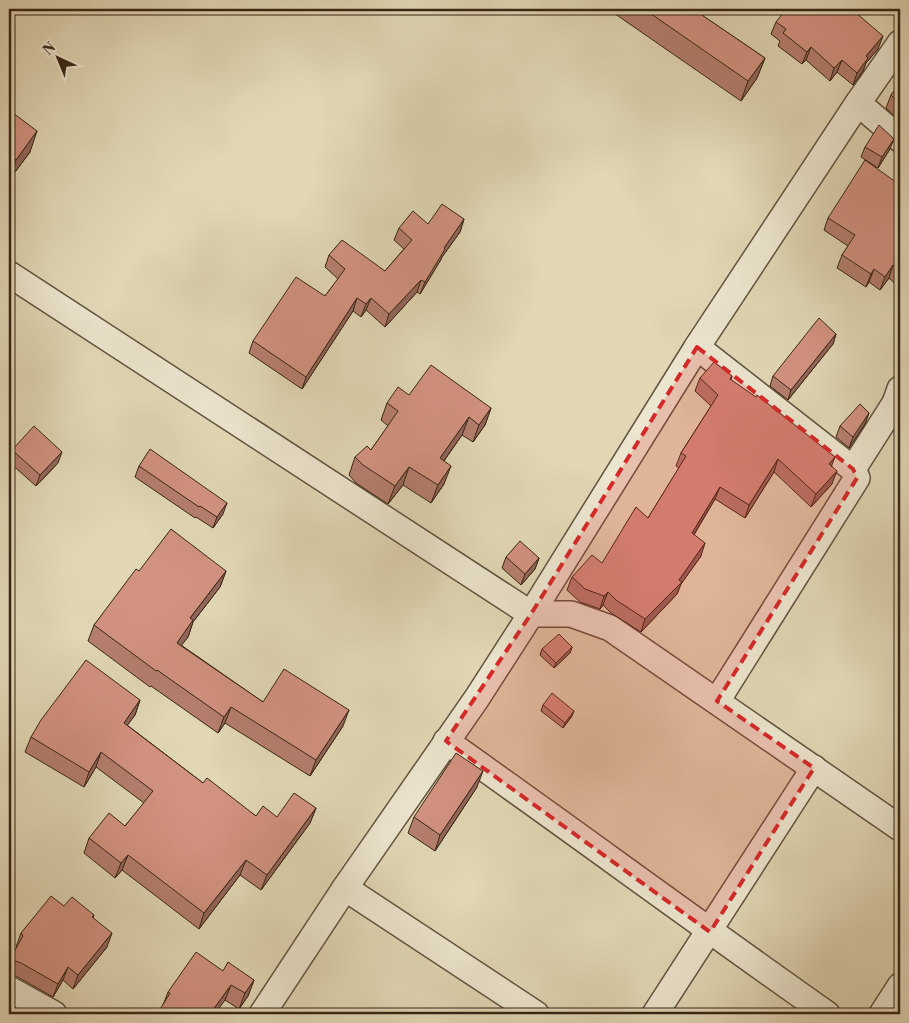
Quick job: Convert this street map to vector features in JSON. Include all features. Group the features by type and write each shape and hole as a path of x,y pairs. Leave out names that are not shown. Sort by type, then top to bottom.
{"street":[{"path":"262,1014 345,888 477,698 697,347 858,103 900,43"},
{"path":"858,103 900,140"},
{"path":"9,274 531,614 571,614 610,628 900,828"},
{"path":"697,347 852,469 857,478 717,701"},
{"path":"852,469 895,403 900,390"},
{"path":"446,741 827,1014"},
{"path":"655,1014 710,932 814,768"},
{"path":"345,888 536,1014"},
{"path":"882,1014 900,986"},
{"path":"9,989 54,1014"}],"highlighted area":[{"path":"697,347 853,469 857,478 717,701 814,768 710,932 446,741 531,614"}],"building":[{"path":"644,9 693,9 765,58 748,81"},
{"path":"786,9 858,9 855,12 883,36 866,56 868,58 857,73 842,60 834,68 811,47 807,52 783,33 786,29 776,22"},
{"path":"900,84 900,104 891,95"},
{"path":"9,110 37,131 16,160 9,154"},
{"path":"879,125 894,139 882,157 865,147"},
{"path":"865,160 900,185 900,271 893,265 885,277 874,269 871,274 842,255 855,235 828,218"},
{"path":"442,204 464,219 444,248 425,282 421,280 389,314 371,298 366,304 357,298 306,377 253,341 296,277 325,296 345,269 329,255 342,240 385,271 412,240 399,228 413,211 428,224"},
{"path":"819,318 836,334 791,390 773,376"},
{"path":"714,362 732,376 730,379 756,397 757,395 835,457 829,464 837,471 816,494 778,459 749,505 720,487 692,533 705,543 679,580 682,582 645,619 616,600 608,592 604,596 585,589 572,577 592,555 602,563 636,507 648,518 686,456 681,453 718,395 700,378"},
{"path":"431,365 491,408 479,425 469,417 440,458 451,466 438,485 409,467 395,486 363,465 355,457 367,446 371,450 398,411 387,403 398,387 409,395"},
{"path":"860,404 869,413 853,437 840,426"},
{"path":"34,426 62,452 40,475 12,450"},
{"path":"150,449 227,503 217,517 139,466"},
{"path":"171,529 226,571 190,618 193,620 177,643 263,702 284,669 349,710 316,760 231,707 224,717 156,671 94,625 136,569 139,571"},
{"path":"520,541 539,558 525,574 506,557"},
{"path":"559,634 572,647 556,663 542,649"},
{"path":"86,660 140,700 124,723 203,783 207,778 256,816 263,806 277,817 294,793 316,808 267,875 246,860 204,913 128,855 121,863 89,838 109,813 125,826 153,791 101,752 89,772 31,737 41,720"},
{"path":"552,693 574,711 565,723 543,705"},
{"path":"456,753 483,771 440,835 414,817"},
{"path":"51,896 64,906 72,897 112,933 78,975 68,967 58,984 21,963 10,959 23,936 21,933"},
{"path":"196,952 223,971 228,962 254,980 245,993 231,985 210,1014 157,1014 170,993 168,992"}]}
